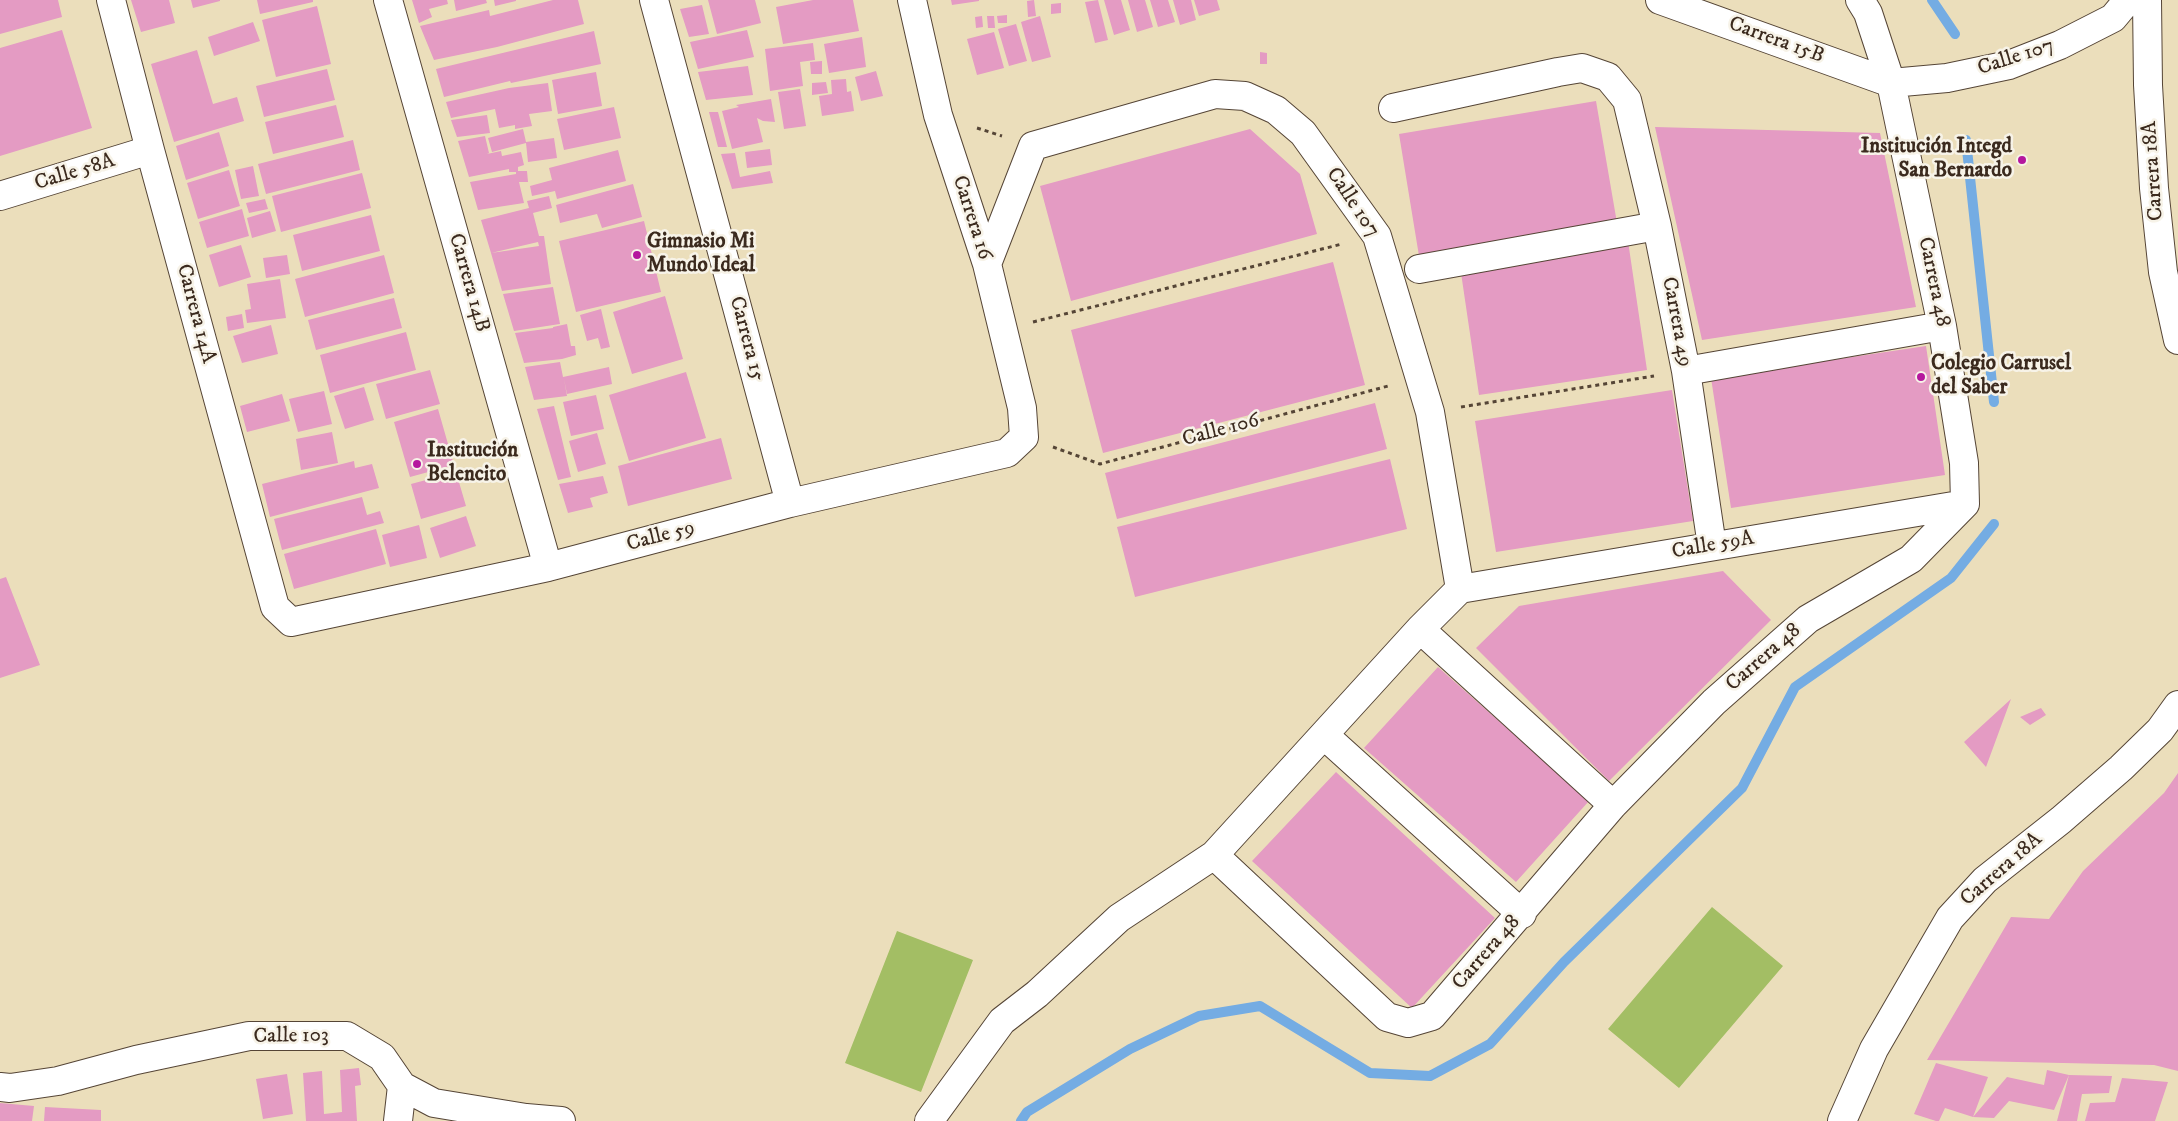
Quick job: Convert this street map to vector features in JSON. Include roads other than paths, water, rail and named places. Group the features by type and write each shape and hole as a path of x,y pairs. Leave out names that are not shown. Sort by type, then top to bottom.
{"street":[{"name":"Carrera 14A","path":"111,0 275,607 291,622"},
{"name":"Carrera 14B","path":"388,0 548,567"},
{"name":"Carrera 15","path":"654,0 790,503"},
{"name":"Carrera 16","path":"912,0 938,115 987,264 1022,408 1024,437"},
{"name":"Carrera 15B","path":"1660,0 1891,82"},
{"name":"Carrera 48","path":"1214,856 1387,1017 1408,1022 1432,1016 1522,914 1614,805 1714,702 1808,620 1911,559 1965,504 1964,463 1942,326 1891,82 1868,13 1860,0"},
{"name":"Carrera 18A","path":"2147,0 2148,85 2166,190 2163,272 2178,340"},
{"name":"Calle 107","path":"1891,82 1948,78 2009,64 2060,45 2116,6"},
{"name":"Carrera 49","path":"1393,108 1582,68 1608,77 1627,100 1657,226 1686,371 1712,546"},
{"name":"Calle 107","path":"987,264 1033,146 1215,94 1245,96 1276,110 1303,133 1377,236 1430,412 1460,589"},
{"name":"Calle 58A","path":"0,196 150,150"},
{"path":"1419,269 1657,226"},
{"path":"1686,371 1942,326"},
{"name":"Calle 59","path":"291,622 548,567 790,503 1007,453 1024,437"},
{"name":"Calle 59A","path":"1460,589 1965,504"},
{"path":"929,1121 1002,1021 1038,994 1119,918 1214,856 1420,629 1460,589"},
{"path":"1420,629 1614,805"},
{"name":"Carrera 18A","path":"1842,1121 1874,1049 1950,918 1985,880 2121,768 2160,730 2178,706"},
{"path":"1324,735 1522,914"},
{"name":"Calle 103","path":"0,1087 10,1088 58,1081 136,1060 249,1036 347,1036 382,1057 402,1086 434,1103 526,1119 561,1121"},
{"path":"398,1121 402,1086"}],"waterway":[{"path":"1932,0 1955,34"},
{"path":"1966,140 1994,402"},
{"path":"1021,1121 1027,1112 1130,1049 1199,1016 1260,1006 1370,1073 1430,1076 1490,1044 1564,962 1742,788 1795,687 1951,578 1994,524"}],"place":[{"name":"Institución Integd San Bernardo","path":"2022,160"},
{"name":"Gimnasio Mi Mundo Ideal","path":"637,255"},
{"name":"Colegio Carrusel del Saber","path":"1921,377"},
{"name":"Institución Belencito","path":"417,464"}]}
